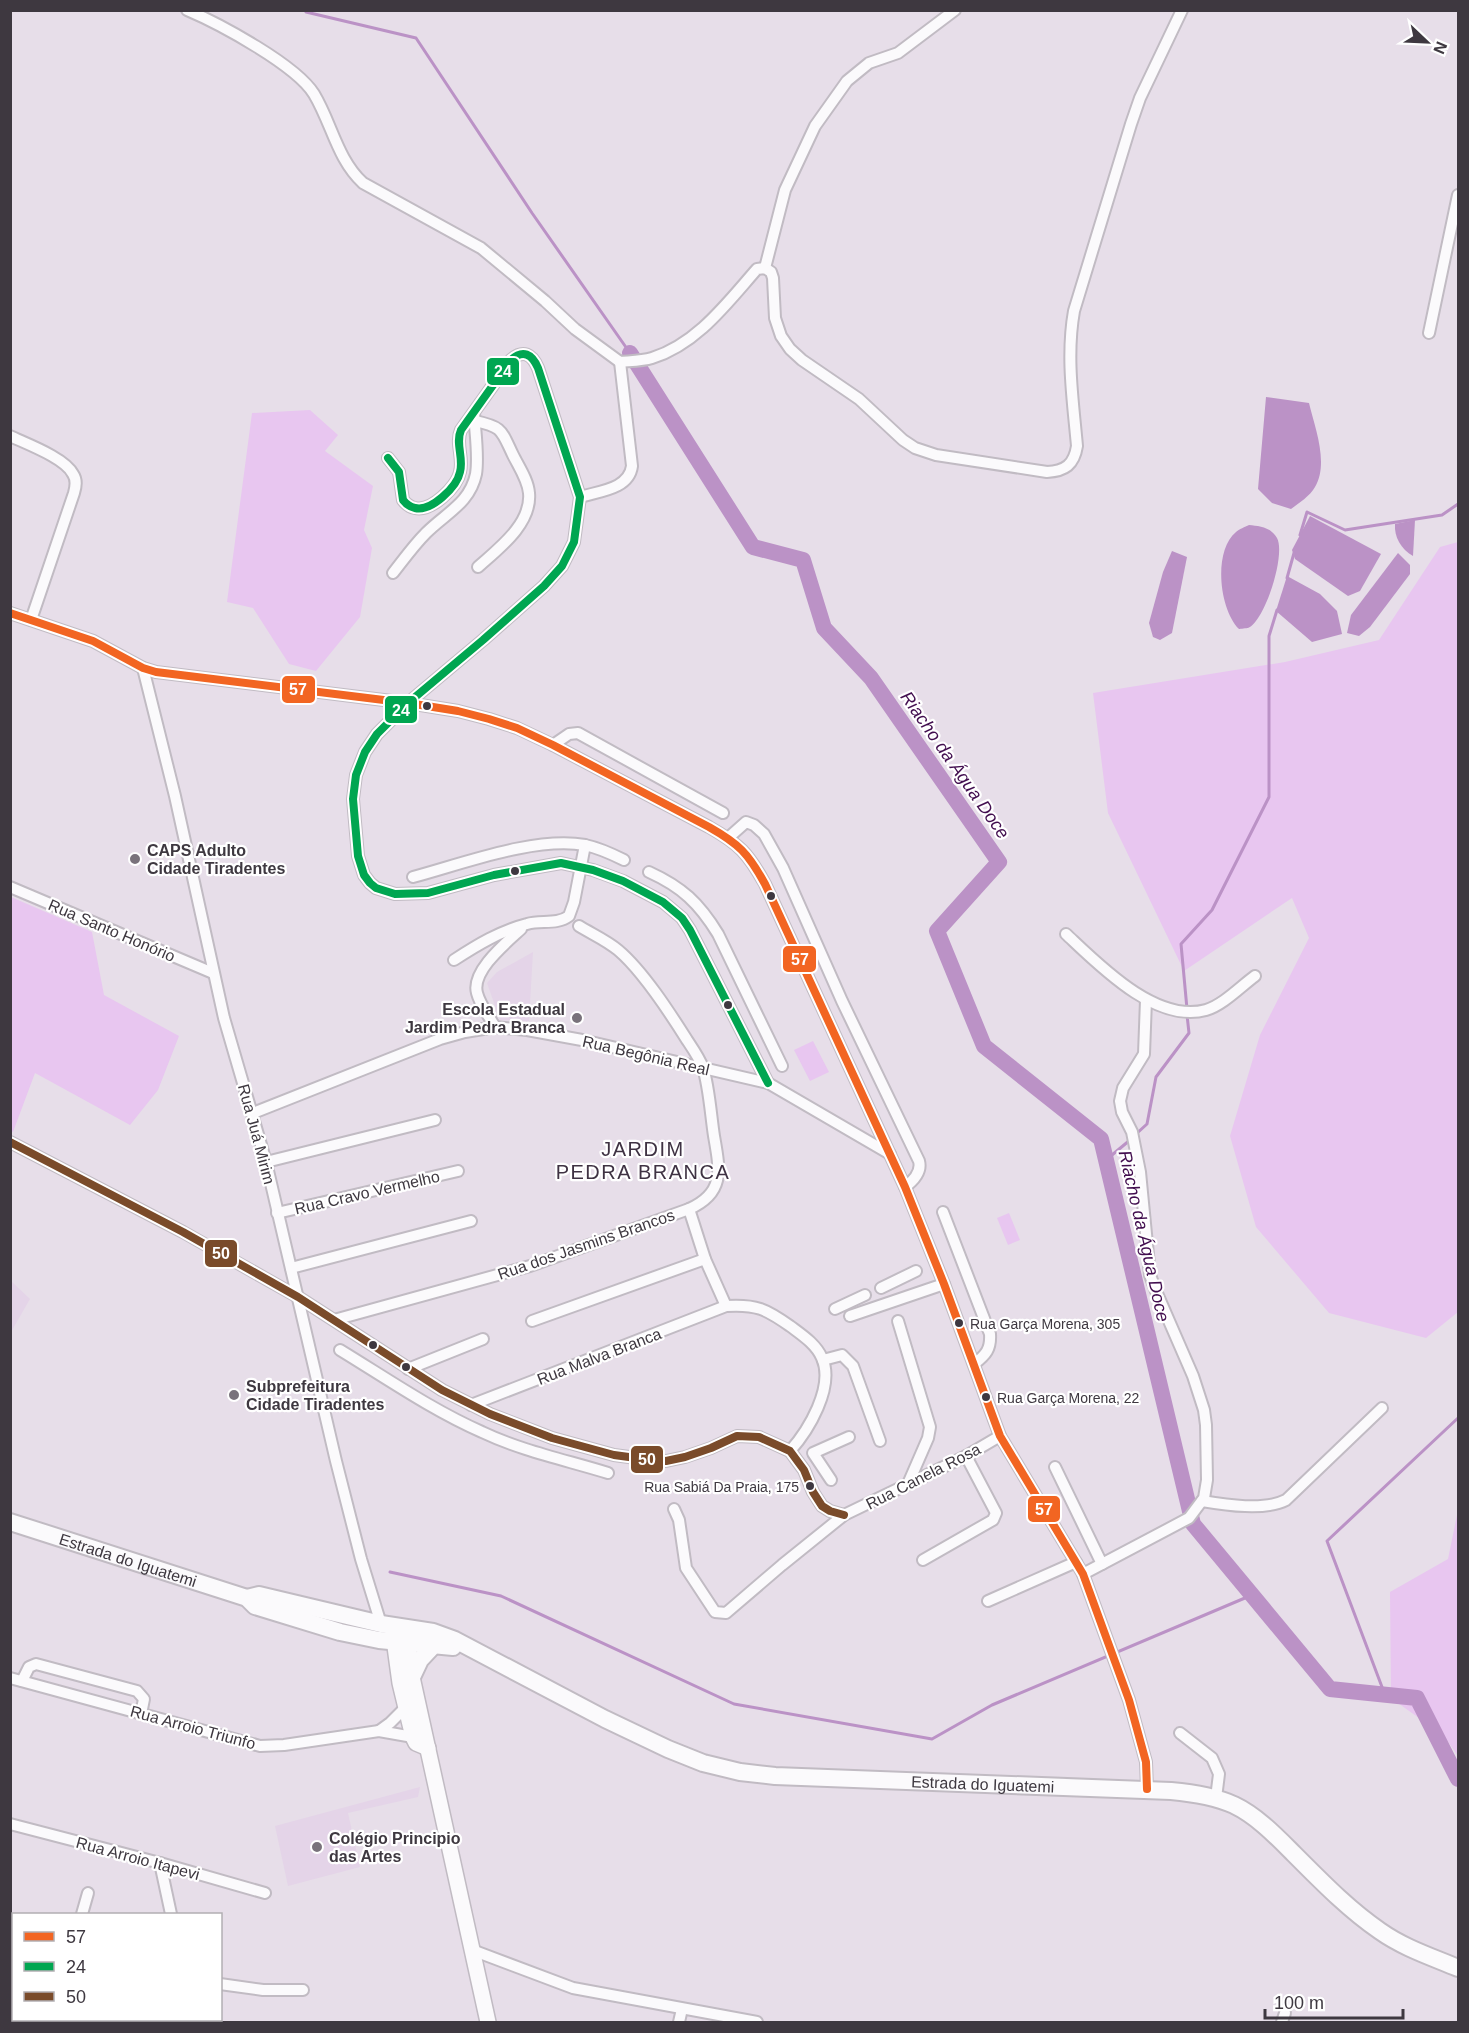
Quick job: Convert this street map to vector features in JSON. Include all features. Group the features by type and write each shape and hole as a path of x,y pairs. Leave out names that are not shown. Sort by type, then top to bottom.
{"main road":[{"name":"Estrada do Iguatemi","path":"11,1522 253,1600 313,1624 354,1635 396,1632 440,1634 668,1749 703,1763 740,1772 775,1776 1147,1790 1196,1793 1216,1798 1235,1806 1261,1822 1336,1896 1379,1930 1400,1944 1458,1968"},
{"name":"Estrada do Iguatemi","path":"253,1600 340,1615 435,1644 478,1652"},
{"path":"396,1632 412,1677 488,2022"},
{"path":"396,1632 395,1660 413,1737 416,1743 428,1748"},
{"path":"412,1677 420,1660 435,1644"}],"street":[{"path":"187,10 246,42 298,75 317,100 348,167 363,183 481,248 582,335 620,362 653,358 690,339 757,269 765,268 771,272 773,278 775,318 790,349 802,360 859,399 888,427 915,448 936,455 1036,471 1059,471 1065,469 1073,459 1077,446 1069,361 1074,311 1140,98 1182,10"},
{"path":"765,268 784,190 815,126 847,81 869,63 898,53 955,10"},
{"path":"1430,333 1458,195"},
{"path":"388,458 399,472 403,500 408,505 416,509 426,507 445,495 457,482 461,467 458,435 475,417 511,360 518,354 524,353 531,357 538,368 580,497 574,542 562,566 544,586 408,703 377,734 365,752 356,775 353,799 358,856 364,875 370,883 385,892 406,895 428,893 494,874 561,863 623,881 673,908 682,918 717,981 768,1083"},
{"path":"580,497 620,485 629,478 632,472 620,362"},
{"path":"475,417 494,425 502,432 526,483 529,495 528,506 515,533 478,567"},
{"path":"393,573 416,544 458,507 472,488 477,472 475,417"},
{"path":"10,436 58,460 69,468 75,476 76,483 31,620"},
{"path":"10,613 93,641 143,668 170,674 408,703 489,719 517,728 728,838 749,855 765,884 905,1187 944,1284 1000,1436 1083,1574 1129,1700 1146,1762 1147,1790"},
{"name":"Rua Juá Mirim","path":"143,668 175,796 213,973 266,1162 361,1559 396,1632"},
{"path":"553,745 569,734 578,733 723,813"},
{"path":"728,838 746,822 754,825 770,843 783,868 842,1002 919,1161 919,1170 913,1181 905,1187"},
{"path":"413,877 535,845 570,843 585,845 624,860"},
{"path":"454,960 482,942 526,924 561,921 569,916 585,845"},
{"path":"649,872 668,880 697,903 718,934 782,1065"},
{"name":"Rua Santo Honório","path":"10,887 213,973"},
{"path":"495,1027 477,995 478,977 484,967 526,924"},
{"path":"579,926 608,942 632,964 670,1012 703,1068"},
{"path":"1066,934 1100,966 1146,1000 1185,1012 1208,1010 1255,976"},
{"path":"717,981 735,972"},
{"path":"1083,1574 1189,1518 1202,1501 1207,1480 1204,1410 1193,1376 1150,1275 1140,1172 1132,1132 1122,1112 1120,1101 1123,1088 1144,1054 1146,1000"},
{"name":"Rua Begônia Real","path":"253,1113 440,1039 495,1027 582,1040 768,1083 890,1154"},
{"name":"Rua dos Jasmins Brancos","path":"334,1320 530,1266 702,1203 712,1192 718,1168 703,1068"},
{"path":"266,1162 435,1120"},
{"path":"10,1142 183,1232 298,1297 408,1369 471,1406 552,1438 633,1458 666,1461 711,1448 737,1436 759,1437 790,1451 804,1470 822,1506 844,1515"},
{"name":"Rua Cravo Vermelho","path":"277,1213 458,1171"},
{"path":"689,1209 705,1259 726,1306 744,1305 767,1311 804,1336 823,1360 825,1371 818,1407 803,1436 790,1451"},
{"path":"943,1212 990,1334 988,1351 974,1364"},
{"path":"291,1268 471,1221"},
{"path":"532,1321 705,1259"},
{"path":"881,1288 916,1271"},
{"path":"894,1282 901,1299"},
{"path":"850,1316 944,1284"},
{"path":"835,1309 861,1297 862,1312"},
{"name":"Rua Malva Branca","path":"471,1406 726,1306"},
{"path":"898,1321 930,1427 928,1438 908,1484"},
{"path":"408,1369 483,1339"},
{"path":"340,1350 482,1433 539,1453 608,1473"},
{"path":"823,1360 842,1355 853,1366 880,1441"},
{"path":"1202,1501 1266,1506 1286,1500 1382,1408"},
{"path":"482,1433 490,1414"},
{"path":"803,1436 831,1480"},
{"name":"Rua Canela Rosa","path":"674,1509 679,1520 686,1568 715,1612 726,1613 844,1515 966,1456 1000,1436"},
{"path":"813,1453 849,1437"},
{"path":"923,1560 993,1520 996,1516 966,1456"},
{"path":"1055,1467 1102,1564"},
{"path":"988,1601 1076,1562"},
{"path":"22,1681 29,1667 36,1664 137,1691 144,1699 141,1714"},
{"name":"Rua Arroio Triunfo","path":"10,1678 260,1746 284,1745 379,1731"},
{"path":"379,1731 406,1707"},
{"path":"379,1731 413,1737"},
{"path":"1180,1733 1212,1758 1219,1774 1216,1798"},
{"name":"Rua Arroio Itapevi","path":"10,1824 265,1893"},
{"path":"160,1863 171,1913"},
{"path":"82,1913 88,1893"},
{"path":"472,1950 573,1988 757,2022"},
{"path":"222,1984 264,1990 303,1990"},
{"path":"678,2022 682,2009"}],"shaded area":[{"path":"1266,397 1309,403 1320,445 1321,467 1315,487 1291,509 1272,503 1258,489"},
{"path":"310,410 338,435 325,451 373,486 364,530 372,548 360,617 316,671 289,664 253,608 227,602 252,413"},
{"path":"1310,516 1381,554 1360,591 1348,596 1295,559 1292,550"},
{"path":"1415,520 1413,556 1399,542 1395,524"},
{"path":"1249,525 1272,531 1277,538 1279,558 1272,586 1261,613 1248,628 1239,629 1232,620 1223,595 1222,566 1224,552 1229,541 1237,531"},
{"path":"1458,542 1458,1312 1426,1338 1329,1313 1256,1227 1230,1136 1260,1035 1309,938 1292,898 1184,971 1108,813 1093,693 1285,662 1379,640 1440,547"},
{"path":"1172,551 1187,557 1172,633 1160,640 1153,637 1149,623 1163,572"},
{"path":"1398,553 1410,565 1410,574 1370,627 1359,636 1347,633 1351,615"},
{"path":"1287,576 1320,594 1337,611 1342,634 1312,642 1276,611"},
{"path":"11,897 92,932 104,995 179,1036 158,1090 130,1125 35,1073 13,1132 11,1131"},
{"path":"533,952 529,1021 500,1020 487,983 497,972"},
{"path":"813,1041 829,1072 810,1081 794,1050"},
{"path":"1009,1213 1020,1240 1008,1245 997,1218"},
{"path":"11,1281 30,1299 11,1332"},
{"path":"1458,1510 1458,1756 1444,1736 1391,1698 1390,1592 1448,1559"},
{"name":"Colégio Principio das Artes","path":"420,1787 418,1797 348,1813 360,1867 288,1886 275,1826"},
{"path":"187,2021 194,2022 48,2022"}],"waterway":[{"path":"306,12 416,38 532,213 630,353"},
{"name":"Riacho da Água Doce","path":"630,353 753,547 803,560 824,628 871,678 999,862 937,931 984,1046 1101,1139 1193,1524 1330,1689 1417,1698 1458,1779"},
{"path":"1300,535 1307,512 1345,530 1442,515 1458,504"},
{"path":"1287,578 1294,553"},
{"path":"1187,1009 1181,944 1212,910 1269,797 1269,636 1277,610"},
{"path":"1135,1135 1147,1124 1156,1077 1189,1033 1187,1015"},
{"path":"1106,1160 1130,1140"},
{"path":"1385,1695 1327,1541 1458,1418"},
{"path":"390,1572 501,1596 734,1704 932,1739 992,1705 1252,1595"}],"transit line":[{"name":"24","path":"388,458 399,472 405,503 413,508 421,508 442,497 454,485 460,472 459,435 461,430 511,360 523,354 530,356 538,368 580,497 574,542 562,566 544,586 408,703 377,734 365,752 356,775 353,799 358,856 364,875 376,888 395,894 428,893 494,875 561,863 593,870 623,881 663,902 682,918 768,1083"},
{"name":"57","path":"10,613 93,641 143,668 156,672 408,703 458,711 517,728 709,827 742,850 765,884 905,1187 944,1284 1000,1436 1083,1574 1129,1700 1146,1762 1147,1789"},
{"name":"50","path":"10,1142 183,1232 298,1297 442,1390 490,1414 552,1438 614,1455 651,1460 666,1461 685,1457 737,1436 759,1437 790,1451 804,1470 822,1506 844,1515"}],"place":[{"name":"CAPS Adulto Cidade Tiradentes","path":"135,859"},
{"name":"Escola Estadual Jardim Pedra Branca","path":"577,1018"},
{"name":"Rua Garça Morena, 305","path":"959,1323"},
{"name":"Subprefeitura Cidade Tiradentes","path":"234,1395"},
{"name":"Rua Garça Morena, 22","path":"986,1397"},
{"name":"Rua Sabiá Da Praia, 175","path":"810,1486"},
{"name":"Colégio Principio das Artes","path":"317,1847"}],"district":[{"name":"JARDIM PEDRA BRANCA","path":"643,1160"}]}
